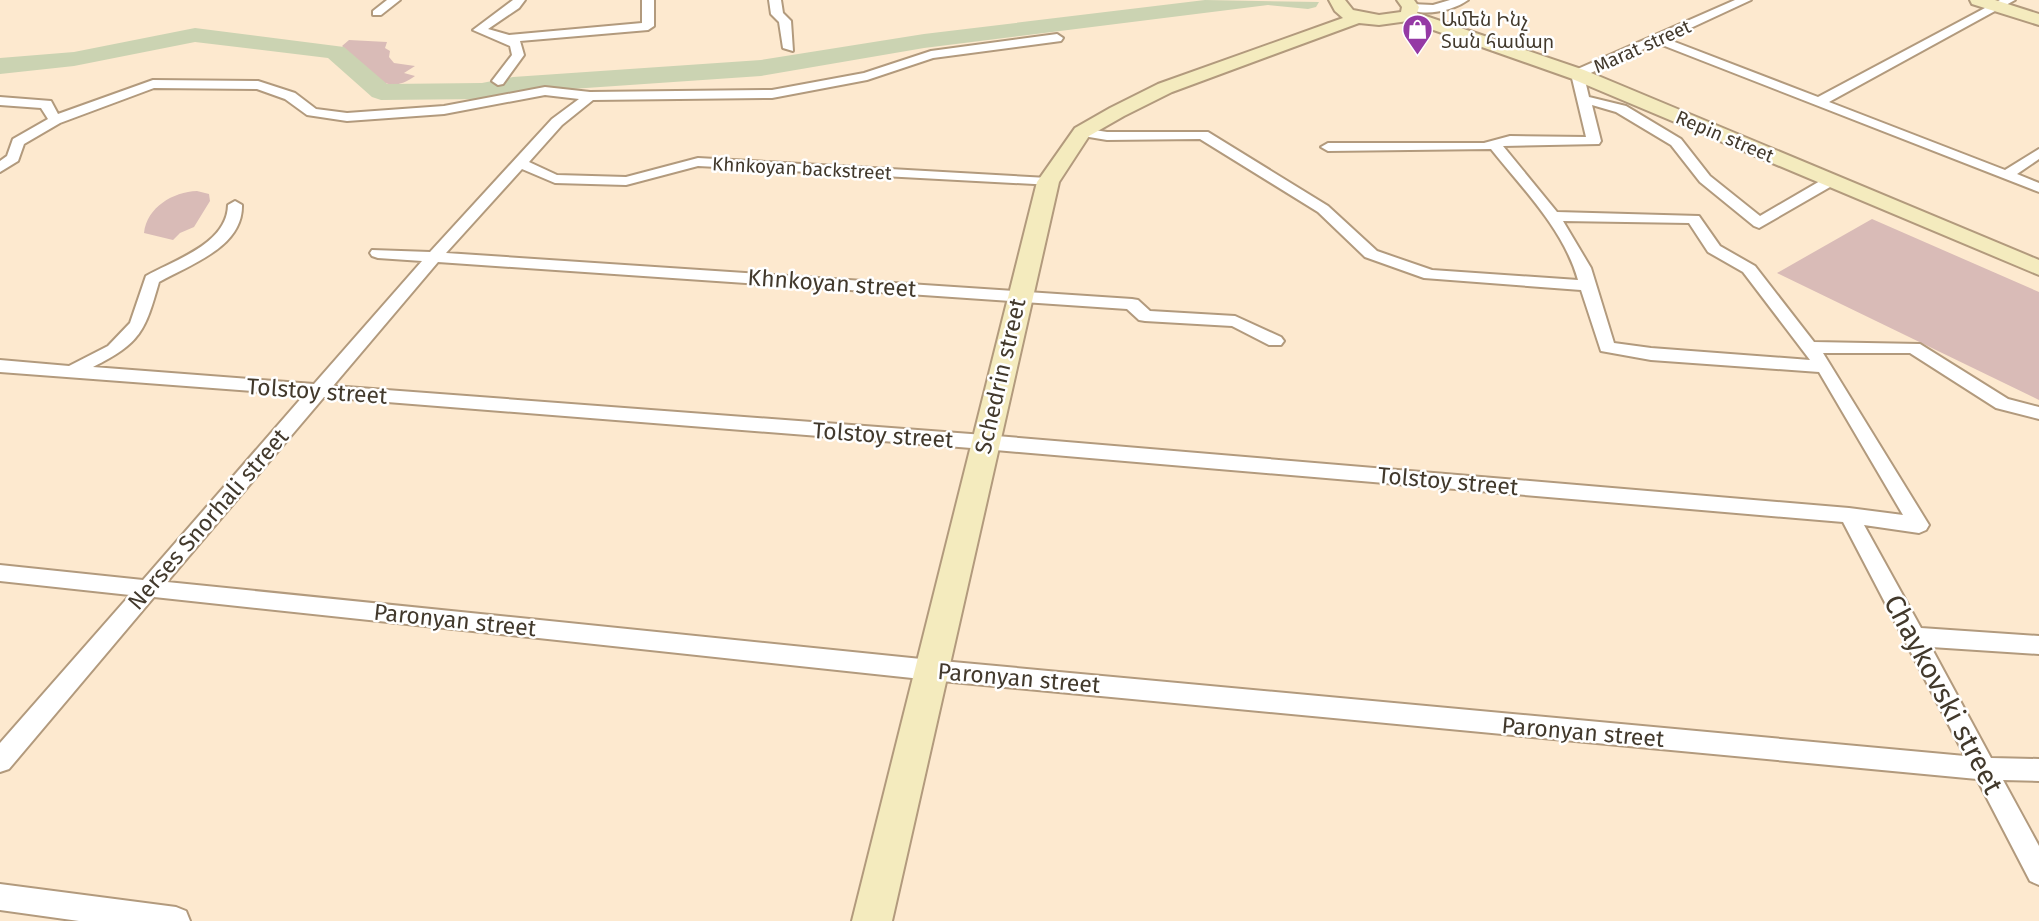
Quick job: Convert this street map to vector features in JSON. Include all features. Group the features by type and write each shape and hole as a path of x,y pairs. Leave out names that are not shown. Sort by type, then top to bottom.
{"street":[{"path":"377,13 394,0"},
{"path":"498,81 518,55 516,44 479,30 515,6 519,0"},
{"path":"508,39 648,26 648,0"},
{"path":"775,0 776,14 785,21 789,48"},
{"path":"1337,0 1339,8 1357,17 1386,20 1408,7 1434,9 1462,0"},
{"name":"Marat street","path":"1577,74 1745,0"},
{"path":"1978,0 2003,3 2039,20"},
{"path":"1819,102 2003,3"},
{"name":"Repin street","path":"1408,7 1577,74 2039,268"},
{"name":"Schedrin street","path":"872,921 1048,182 1082,132 1116,111 1165,88 1345,24 1357,17"},
{"path":"0,168 18,142 55,120 153,84 258,85 290,96 312,112 347,117 444,110 545,91 590,96 772,94 867,76 930,55 1057,38"},
{"path":"1657,39 2039,187"},
{"path":"1328,147 1484,147 1510,140 1594,141 1577,74"},
{"name":"Nerses Snorhali street","path":"0,761 435,256 557,122 590,96"},
{"path":"1582,99 1621,109 1676,142 1705,179 1759,223 1832,180"},
{"path":"0,101 46,104 55,120"},
{"path":"1082,132 1107,136 1203,135 1323,209 1371,254 1430,275 1587,285"},
{"path":"1494,144 1553,216 1583,268 1607,347 1651,354 1825,368"},
{"path":"2007,175 2039,153"},
{"name":"Khnkoyan backstreet","path":"520,163 555,179 625,181 698,162 1048,182"},
{"path":"71,372 114,350 138,325 152,279 219,242 235,220 235,205"},
{"path":"1553,216 1694,219 1714,249 1749,269 1825,368"},
{"name":"Khnkoyan street","path":"378,253 1132,304 1146,316 1235,321 1275,341"},
{"path":"1809,346 1914,348 2002,404 2039,413"},
{"name":"Tolstoy street","path":"0,366 984,442 1849,515 1919,525 1825,368"},
{"name":"Chaykovski street","path":"1849,515 2039,872"},
{"name":"Paronyan street","path":"0,573 931,670 1984,769 2039,771"},
{"path":"1914,637 2039,645"},
{"path":"0,897 176,921"}],"shaded area":[{"path":"349,40 387,42 385,48 390,51 389,57 394,63 415,66 404,73 415,76 404,82 384,83 367,71 342,46"},
{"path":"197,191 209,194 210,201 194,227 180,233 173,240 144,233 150,216 163,203 179,194"},
{"path":"1872,219 2039,292 2039,400 1777,273"}],"waterway":[{"path":"0,66 74,59 195,35 335,52 381,92 482,91 513,85 761,68 924,41 1262,0"},
{"path":"1274,0 1308,2"}],"place":[{"name":"Ամեն Ինչ Տան համար","path":"1418,57"}]}
